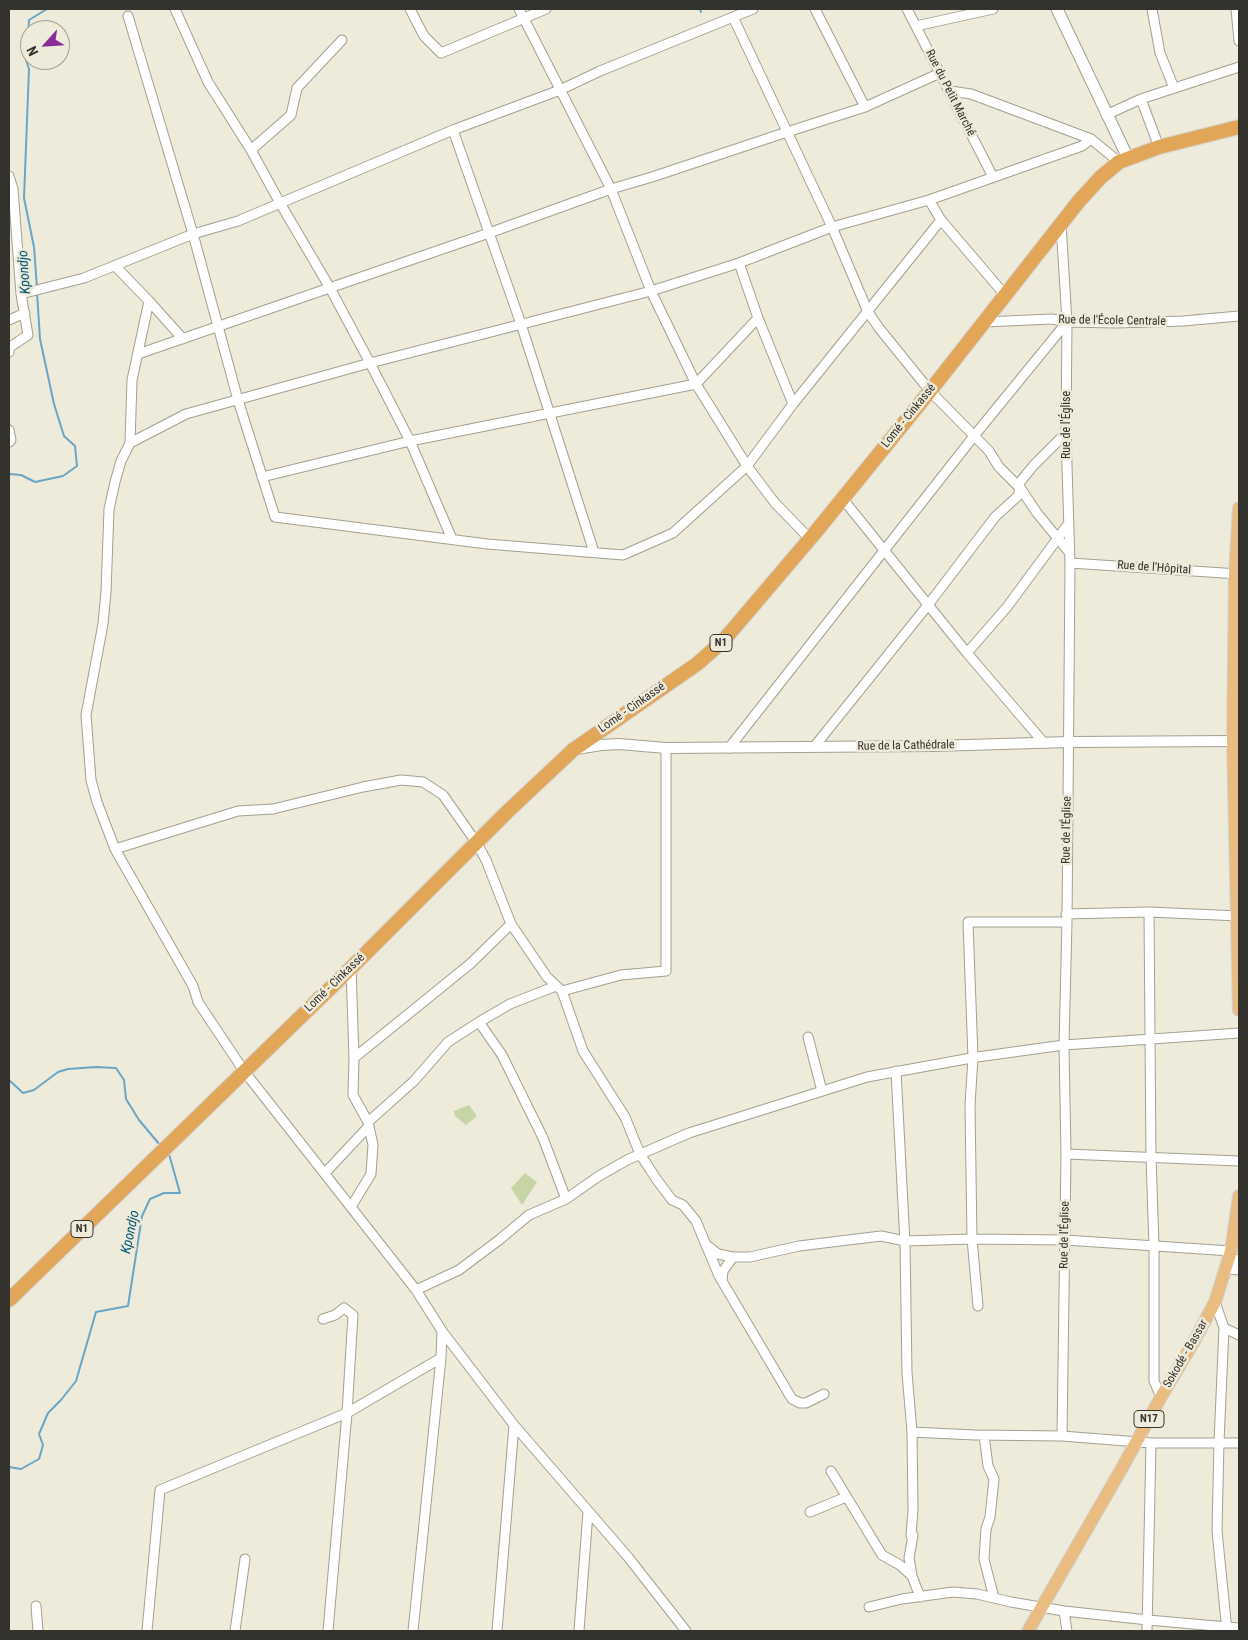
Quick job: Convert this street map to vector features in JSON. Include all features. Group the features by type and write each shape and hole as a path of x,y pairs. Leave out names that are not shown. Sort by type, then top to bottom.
{"highway":[{"name":"Lomé - Cinkassé","path":"9,1300 155,1156 351,968 476,842 573,750 712,652 732,632 930,391 1093,186 1124,160 1159,147 1239,127"}],"main road":[{"path":"1057,9 1106,114 1124,160"},
{"path":"1239,508 1236,741 1239,1010"},
{"name":"Sokodé - Bassar","path":"1028,1631 1161,1397 1194,1344 1233,1269 1239,1196"}],"street":[{"path":"175,9 208,82 251,150 330,288 370,363 410,441 452,539"},
{"path":"410,9 424,36 442,53 546,9"},
{"path":"519,9 611,189 651,291 696,384 747,466 775,503 810,538"},
{"path":"24,294 84,278 193,234 238,221 453,130 560,90 600,71 753,9"},
{"path":"815,9 865,107"},
{"name":"Rue du Petit Marché","path":"907,9 993,177"},
{"path":"916,26 993,9"},
{"path":"1152,9 1160,52 1174,88"},
{"path":"1236,9 1239,41"},
{"path":"128,16 193,234 238,400 275,517 487,544 623,555 673,533 747,466 793,404 940,220"},
{"path":"733,17 832,227 868,312 930,391 989,451 999,467 1021,489 1036,513 1070,552"},
{"path":"251,150 291,115 297,88 342,40"},
{"path":"1106,114 1141,99 1239,67"},
{"path":"138,354 611,189 865,107 940,73"},
{"path":"950,91 971,94 1091,139 1124,160"},
{"path":"1141,99 1159,147"},
{"path":"453,130 488,233 522,324 594,552"},
{"path":"130,442 186,414 370,363 651,291 739,263 832,227 928,200 1082,146 1091,139"},
{"path":"9,176 13,189 28,335 10,347 9,352"},
{"path":"928,200 940,220 1005,295"},
{"name":"Rue de l'Église","path":"1061,224 1067,322 1066,433 1070,552 1064,1045 1066,1154 1062,1436"},
{"path":"739,263 758,318 793,404"},
{"path":"116,266 183,339"},
{"path":"149,301 132,380 130,442 114,482 109,509 106,592 86,715 92,780 97,802 115,849 193,986 198,1002 244,1071 416,1290 442,1331 514,1425 628,1557 686,1631"},
{"path":"9,320 25,313"},
{"name":"Rue de l'École Centrale","path":"984,322 1052,320 1116,323 1183,322 1239,316"},
{"path":"262,477 410,441 696,384 758,318"},
{"path":"729,748 885,552 974,436 1067,322"},
{"path":"9,430 11,440 9,442"},
{"path":"814,747 928,605 995,516 1019,495 1021,489 1020,482 1066,433"},
{"path":"842,498 967,653 1044,743"},
{"path":"967,653 1007,607 1069,523"},
{"name":"Rue de l'Hôpital","path":"1070,563 1237,574"},
{"name":"Rue de la Cathédrale","path":"573,750 619,744 666,748 729,748 1236,741"},
{"path":"324,1173 368,1124 414,1082 448,1042 479,1022 510,1004 559,988 621,975 666,971 666,748"},
{"path":"115,849 238,811 273,809 363,787 401,780 423,782 443,795 476,842 486,860 511,924 547,977 559,988 582,1051 625,1118 640,1154 672,1200 683,1205 696,1221 722,1281 792,1398 800,1403 806,1403 824,1394"},
{"path":"1149,912 1154,1381 1161,1397"},
{"path":"978,1306 972,1239 970,1105 973,1058 968,922 1149,912 1238,916"},
{"path":"354,1058 470,964 511,924"},
{"path":"351,968 354,1058 353,1095 368,1124 373,1145 371,1174 351,1207"},
{"path":"479,1022 506,1063 543,1138 566,1198"},
{"path":"416,1290 459,1270 529,1215 566,1198 599,1176 640,1154 689,1132 867,1077 896,1071 1064,1045 1239,1033"},
{"path":"808,1037 822,1091"},
{"path":"896,1071 905,1241 907,1373 912,1432 913,1509 911,1536 913,1536 909,1558 912,1576 920,1597"},
{"path":"1066,1154 1239,1160"},
{"path":"705,1244 718,1254 732,1257 750,1257 799,1246 881,1236 905,1241 972,1239 1065,1240 1154,1246 1235,1255"},
{"path":"722,1281 723,1271 732,1257"},
{"path":"1215,1302 1224,1328 1217,1531 1227,1629"},
{"path":"323,1319 335,1315 344,1308 354,1315 328,1631"},
{"path":"1224,1328 1239,1335"},
{"path":"413,1631 441,1358 442,1331"},
{"path":"147,1631 160,1490 347,1413 441,1358"},
{"path":"497,1631 514,1425"},
{"path":"912,1432 1062,1436 1151,1443 1239,1443"},
{"path":"984,1435 988,1466 994,1479 990,1518 986,1529 984,1559 994,1598"},
{"path":"1148,1631 1151,1443"},
{"path":"831,1471 882,1555 900,1565 912,1576"},
{"path":"810,1512 846,1497"},
{"path":"579,1631 588,1512"},
{"path":"235,1631 245,1559"},
{"path":"869,1607 902,1599 953,1592 977,1594 1040,1608 1227,1629 1239,1628"},
{"path":"36,1606 38,1631"},
{"path":"1064,1611 1067,1631"}],"green space":[{"path":"469,1105 477,1116 466,1125 455,1116 454,1111"},
{"path":"525,1173 537,1182 522,1205 511,1188"}],"waterway":[{"name":"Kpondjo","path":"37,288 34,247 24,198 29,69 24,54 28,41 29,20 47,9"},
{"name":"Kpondjo","path":"9,474 21,475 35,482 63,476 77,466 75,446 64,436 54,404 40,339 37,292"},
{"name":"Kpondjo","path":"9,1080 23,1093 34,1090 58,1072 68,1069 116,1068 124,1080 126,1099 139,1120 160,1145"},
{"name":"Kpondjo","path":"9,1467 21,1469 39,1459 43,1445 39,1434 48,1413 76,1381 96,1312 128,1306 142,1216 150,1199 164,1193 180,1193 169,1154"}]}
